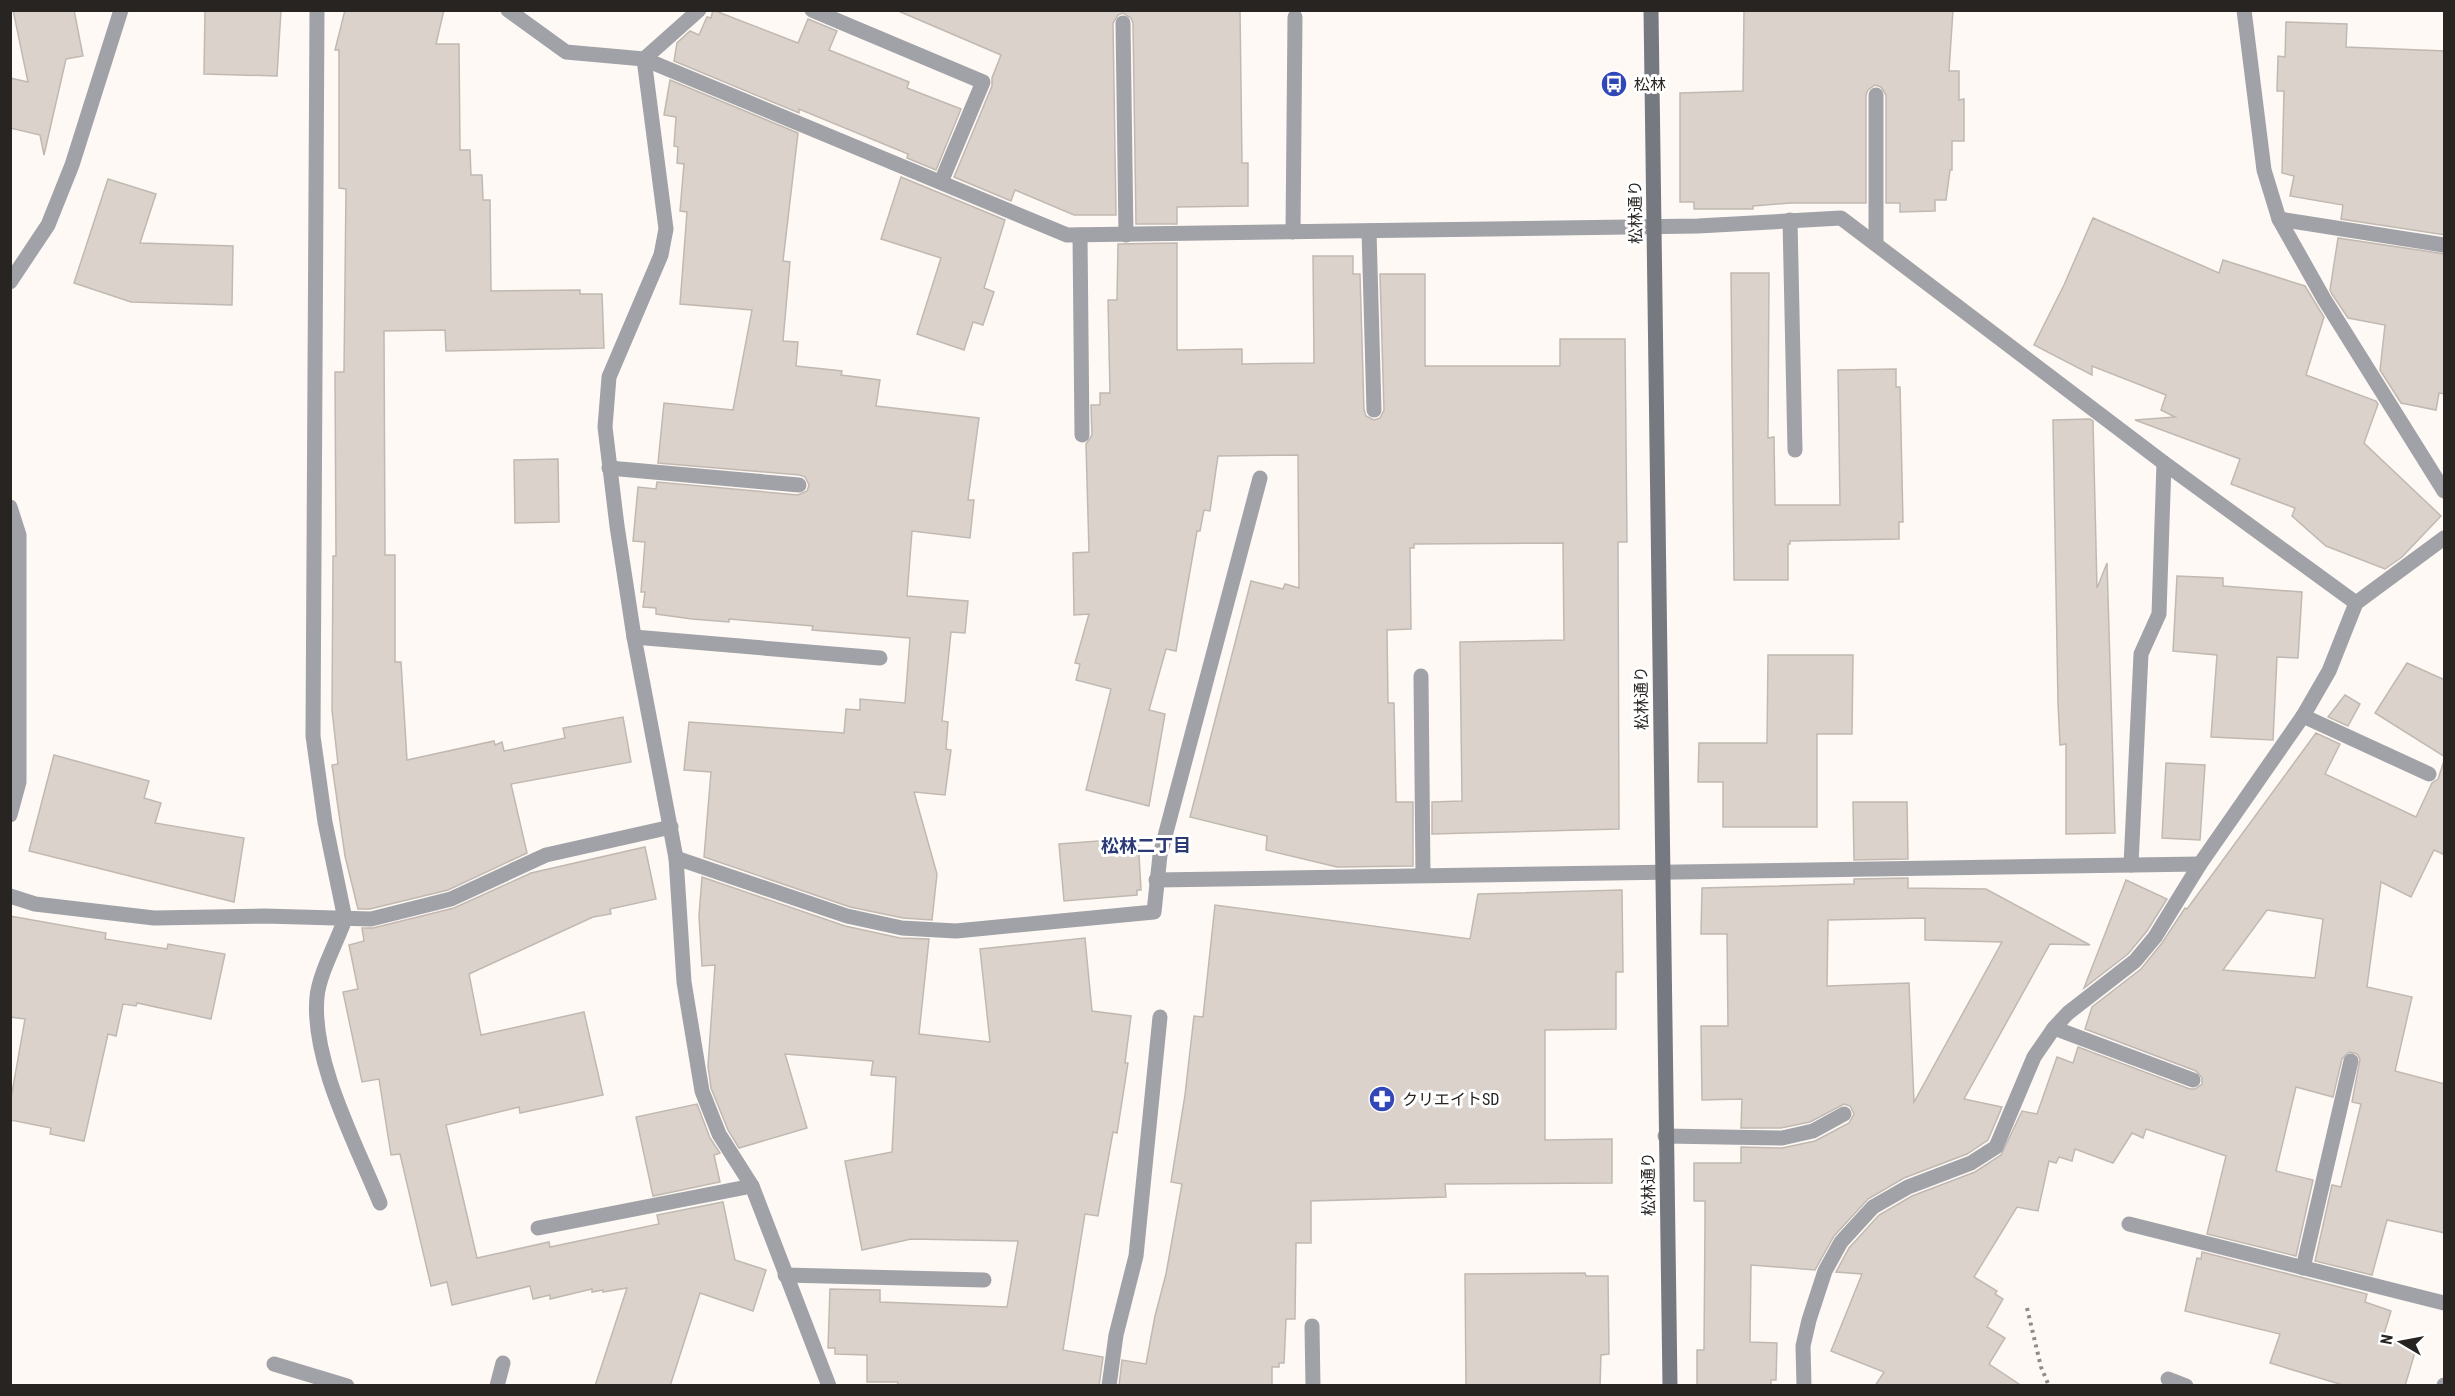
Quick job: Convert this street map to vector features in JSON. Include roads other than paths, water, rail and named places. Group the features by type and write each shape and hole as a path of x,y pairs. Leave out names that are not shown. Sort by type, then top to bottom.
{"street":[{"path":"10,282 48,225 64,185 121,10"},
{"path":"317,10 313,736 325,822 345,919 317,994 316,1025 321,1057 380,1203"},
{"path":"508,10 566,52 644,59 1067,235 1653,226 1841,218 2164,463 2356,603"},
{"path":"644,59 699,10"},
{"path":"812,10 983,82 941,182"},
{"name":"松林通り","path":"1651,10 1661,871 1670,1386"},
{"path":"2244,10 2264,170 2279,219 2324,299 2445,490"},
{"path":"1293,232 1295,17"},
{"path":"1123,23 1126,235"},
{"path":"644,59 666,229 661,255 609,377 605,427 609,468 634,637 676,858 684,982 702,1091 719,1134 752,1186 829,1386"},
{"path":"1876,95 1876,244"},
{"path":"2279,219 2445,245"},
{"path":"1790,220 1795,450"},
{"path":"1369,231 1374,410"},
{"path":"1080,235 1082,435"},
{"path":"2131,865 2140,654 2159,614 2164,463"},
{"path":"609,468 799,485"},
{"path":"676,858 847,916 902,928 956,931 1154,912 1156,880 1260,478"},
{"path":"10,507 19,535 14,699 19,782 10,815"},
{"path":"1804,1386 1803,1346 1809,1320 1825,1270 1841,1242 1873,1207 1908,1187 1971,1163 1996,1147 2034,1057 2054,1028 2068,1013 2135,962 2155,937 2200,864 2303,716 2329,671 2356,603 2445,538"},
{"path":"634,637 880,658"},
{"path":"1421,676 1423,875"},
{"path":"2303,716 2429,774"},
{"path":"10,896 35,904 154,918 264,916 371,919 450,899 546,855 671,828"},
{"path":"1156,880 2200,864"},
{"path":"1109,1386 1116,1335 1136,1256 1161,1017"},
{"path":"2054,1028 2193,1080"},
{"path":"2303,1268 2351,1061"},
{"path":"1665,1136 1782,1138 1813,1131 1844,1114"},
{"path":"538,1228 752,1186"},
{"path":"2129,1224 2445,1303"},
{"path":"786,1275 984,1280"},
{"path":"1312,1326 1313,1386"},
{"path":"497,1386 503,1363"},
{"path":"274,1364 347,1386"},
{"path":"2168,1379 2186,1386"}],"place":[{"name":"松林","path":"1614,84"},
{"name":"クリエイトSD","path":"1382,1099"}],"district":[{"name":"松林二丁目","path":"1146,846"}]}
